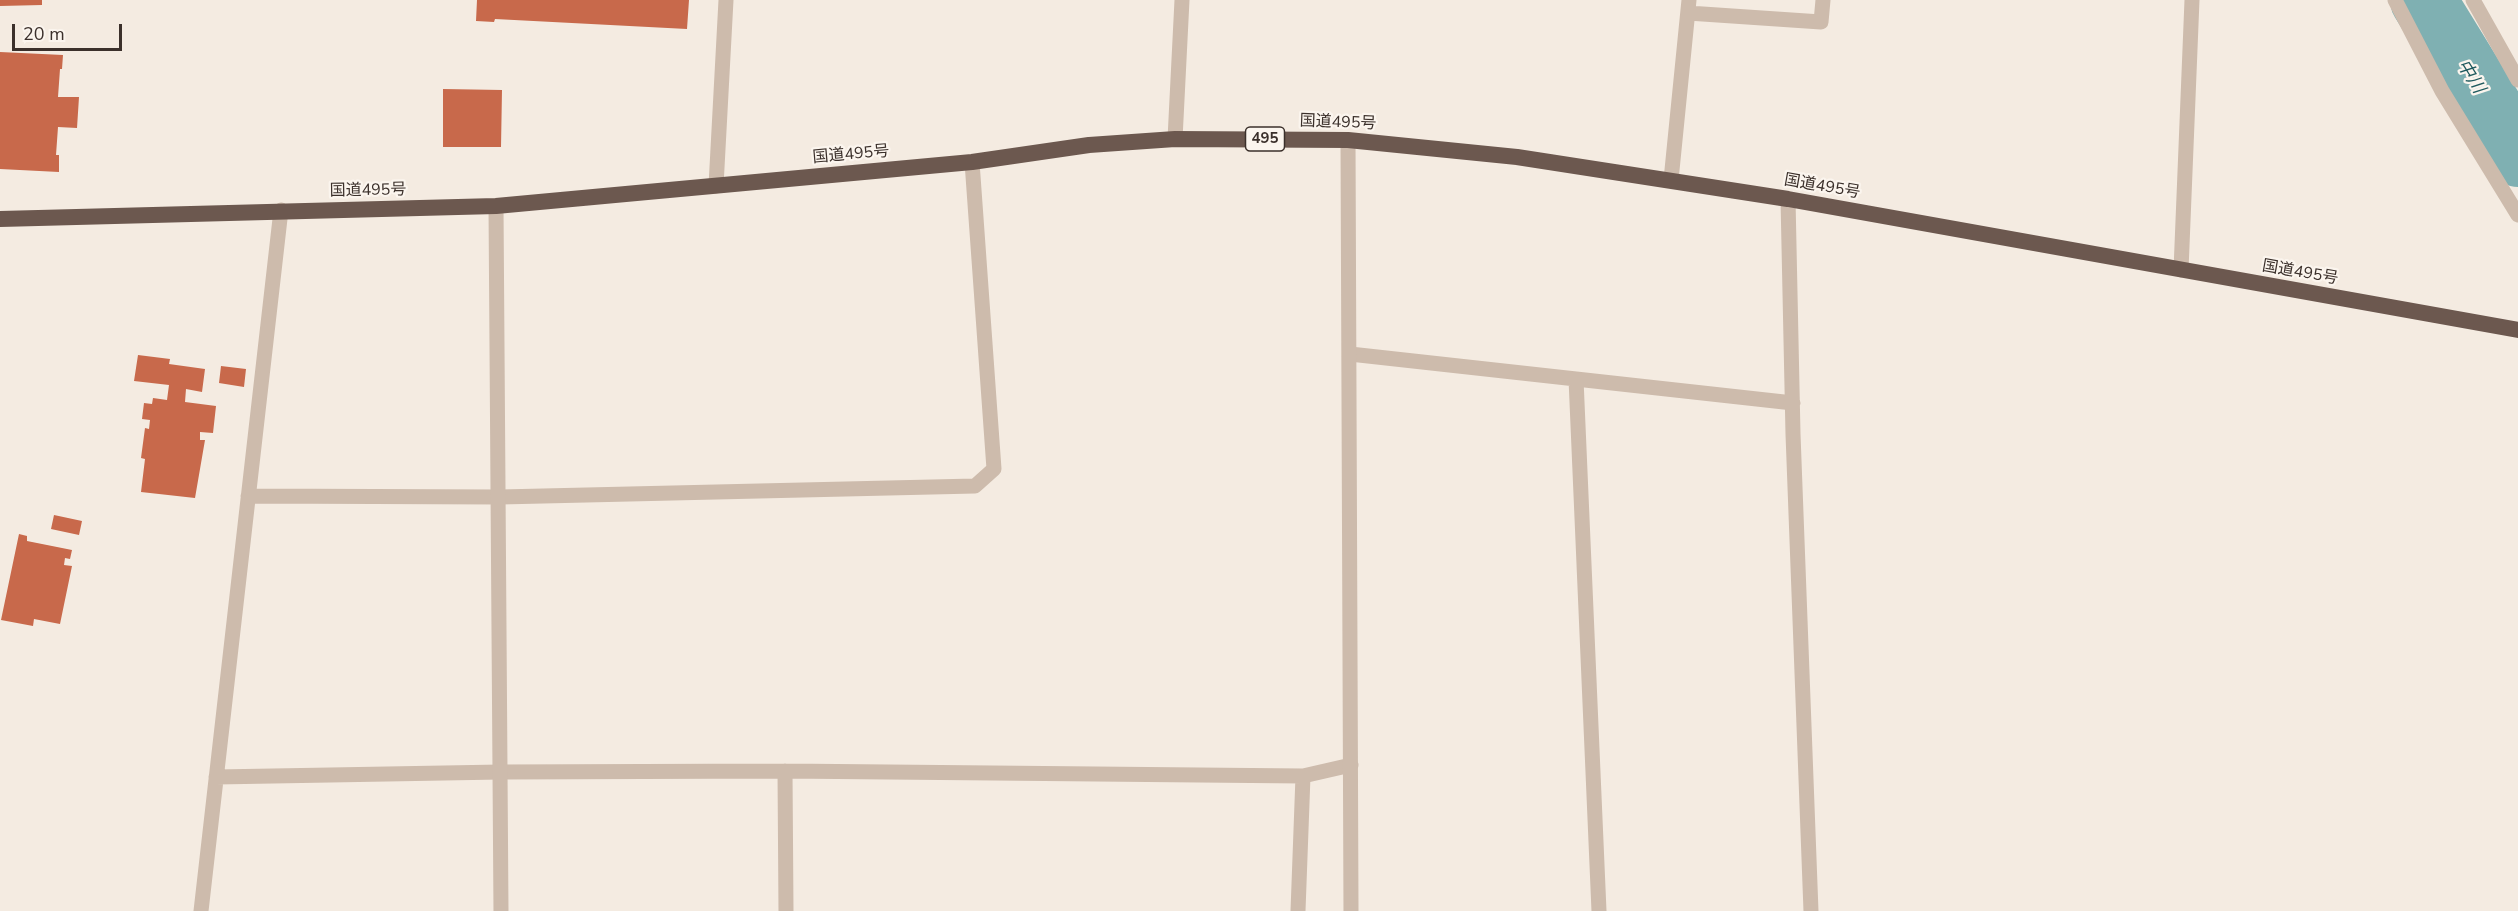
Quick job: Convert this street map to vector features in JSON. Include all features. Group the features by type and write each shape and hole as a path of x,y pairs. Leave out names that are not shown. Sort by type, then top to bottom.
{"highway":[{"name":"国道495号","path":"0,219 496,206 972,162 1089,145 1174,139 1348,140 1517,157 1788,199 2518,330"}],"street":[{"path":"716,186 726,0"},
{"path":"1174,139 1182,0"},
{"path":"1671,180 1689,7 1821,22 1823,0"},
{"path":"2181,270 2192,0"},
{"path":"2395,0 2442,91 2518,215"},
{"path":"2473,0 2518,80"},
{"path":"1348,140 1351,911"},
{"path":"248,496 500,497 975,486 994,469 972,162"},
{"path":"1788,199 1811,911"},
{"path":"496,206 500,497 501,911"},
{"path":"201,911 281,210"},
{"path":"1350,354 1793,403"},
{"path":"1576,379 1599,911"},
{"path":"216,777 501,772 785,771 1303,776 1351,765"},
{"path":"785,771 786,911"},
{"path":"1298,911 1303,776"}],"building":[{"path":"0,0 42,0 42,5 0,6"},
{"path":"477,0 689,0 687,29 495,19 494,22 476,21"},
{"path":"0,52 63,55 58,97 79,97 77,128 58,127 56,155 59,155 59,172 0,169"},
{"path":"443,89 502,90 501,147 443,147"},
{"path":"138,355 170,359 169,364 205,369 202,392 186,389 185,402 216,406 213,433 200,432 200,440 205,440 195,498 141,492 145,459 141,458 145,428 149,429 150,420 142,419 144,403 152,404 153,398 167,400 169,385 134,381"},
{"path":"221,366 246,369 244,387 219,383"},
{"path":"54,515 82,521 79,535 51,529"},
{"path":"19,534 27,536 27,541 72,550 70,559 65,558 64,565 72,566 60,624 34,619 33,626 1,620"}],"waterway":[{"name":"中川","path":"2423,0 2518,154"}]}
